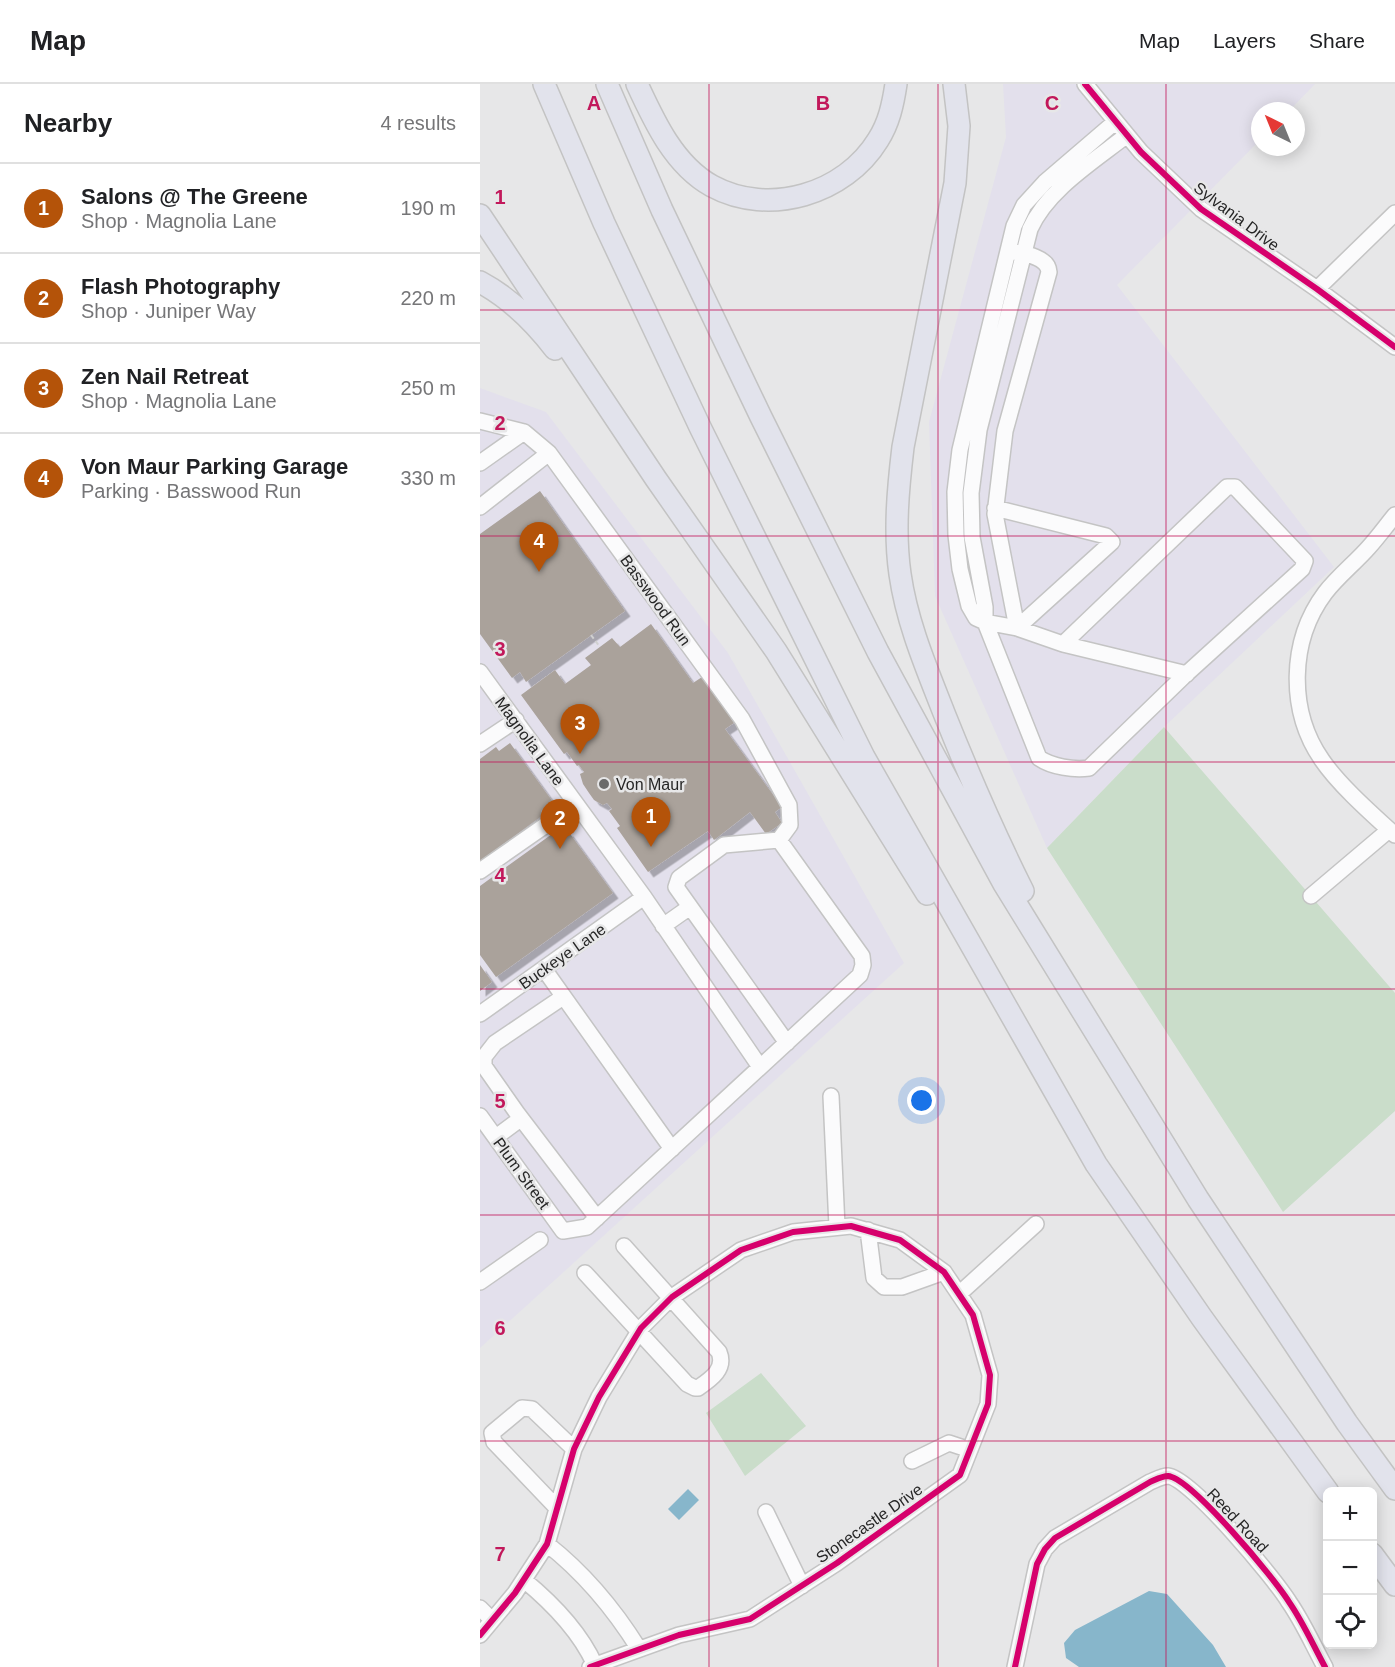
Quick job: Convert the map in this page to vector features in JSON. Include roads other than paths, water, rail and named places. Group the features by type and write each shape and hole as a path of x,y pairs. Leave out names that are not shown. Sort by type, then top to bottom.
{"highway":[{"path":"544,84 604,223 701,429 864,757 1096,1164"},
{"path":"608,84 662,210 761,417 878,652 1004,884 1198,1199 1347,1423 1395,1489"},
{"path":"637,84 657,127 689,168 712,185 731,193 771,200 793,198 814,192 852,171 879,140 888,120 896,84"},
{"path":"954,84 959,126 955,183 902,456 897,525 900,576 922,659 968,773 1088,1021"},
{"path":"480,215 656,479 776,651 1096,1164 1202,1318 1324,1487"},
{"path":"480,282 512,303 536,326 656,479"},
{"path":"1377,1561 1395,1585"}],"street":[{"name":"Sylvania Drive","path":"1084,84 1127,135 1170,180 1201,208 1395,347"},
{"path":"1115,122 1045,183 1024,206 1014,226 1015,252 971,429 960,450 955,492 957,546 969,606 976,618 1017,628 1063,644 1186,674"},
{"path":"1015,252 1026,239 1037,213 1050,198 1127,135"},
{"path":"1317,289 1395,213"},
{"path":"1015,252 1045,262 1048,266 1005,435 995,508 1017,628"},
{"path":"480,421 524,432"},
{"path":"971,429 1005,435"},
{"path":"480,463 524,432"},
{"name":"Basswood Run","path":"524,432 549,453 742,719 789,805 790,825 778,840"},
{"path":"480,507 549,453"},
{"path":"985,622 1039,758 1046,763 1080,769 1089,768 1186,674 1302,569 1305,561 1235,487 1227,487 1063,644"},
{"path":"995,508 1106,536 1112,543 1017,628"},
{"path":"1311,896 1392,832 1329,770 1320,758 1302,718 1297,674 1302,642 1316,607 1333,583 1369,547 1395,515"},
{"name":"Magnolia Lane","path":"480,672 644,897 760,1067"},
{"path":"480,744 516,720"},
{"path":"480,871 576,804"},
{"path":"563,997 495,1043 483,1057 484,1066 597,1218 860,975 863,965 862,956 778,840 724,846 680,878 676,887 787,1042"},
{"name":"Buckeye Lane","path":"480,1014 644,897"},
{"path":"663,926 690,907"},
{"path":"544,969 672,1149"},
{"path":"831,1096 837,1227"},
{"path":"496,1137 519,1120 517,1113"},
{"name":"Plum Street","path":"480,1116 563,1231 587,1227 597,1218"},
{"path":"959,1294 1036,1224"},
{"name":"Stonecastle Drive","path":"480,1635 524,1580 547,1544 574,1449 599,1397 638,1332 670,1298 741,1250 793,1232 837,1227 851,1226 900,1240 944,1272 973,1315 990,1375 988,1404 960,1475 802,1586 750,1619 680,1635 592,1666"},
{"path":"868,1230 874,1278 884,1287 902,1287 944,1272"},
{"path":"480,1282 540,1240"},
{"path":"585,1273 691,1387 698,1388 720,1370 722,1362 719,1353 624,1246"},
{"path":"557,1508 494,1443 492,1433 522,1408 532,1409 574,1449"},
{"path":"912,1461 949,1443 970,1450"},
{"name":"Reed Road","path":"1015,1667 1037,1564 1045,1549 1055,1538 1150,1482 1167,1476 1182,1481 1197,1495 1270,1575 1290,1603 1325,1667"},
{"path":"766,1512 802,1586"},
{"path":"547,1544 569,1562 610,1605 639,1649"},
{"path":"524,1580 537,1591 585,1644 592,1666"},
{"path":"480,1608 492,1620"}],"water":[{"path":"688,1489 699,1500 679,1520 668,1509"},
{"path":"1149,1591 1167,1594 1213,1645 1226,1667 1079,1667 1066,1658 1064,1643 1075,1630"}],"place":[{"name":"Von Maur Parking Garage","path":"539,572"},
{"name":"Zen Nail Retreat","path":"580,754"},
{"name":"Von Maur","path":"604,784"},
{"name":"Salons @ The Greene","path":"651,847"},
{"name":"Flash Photography","path":"560,849"}]}
